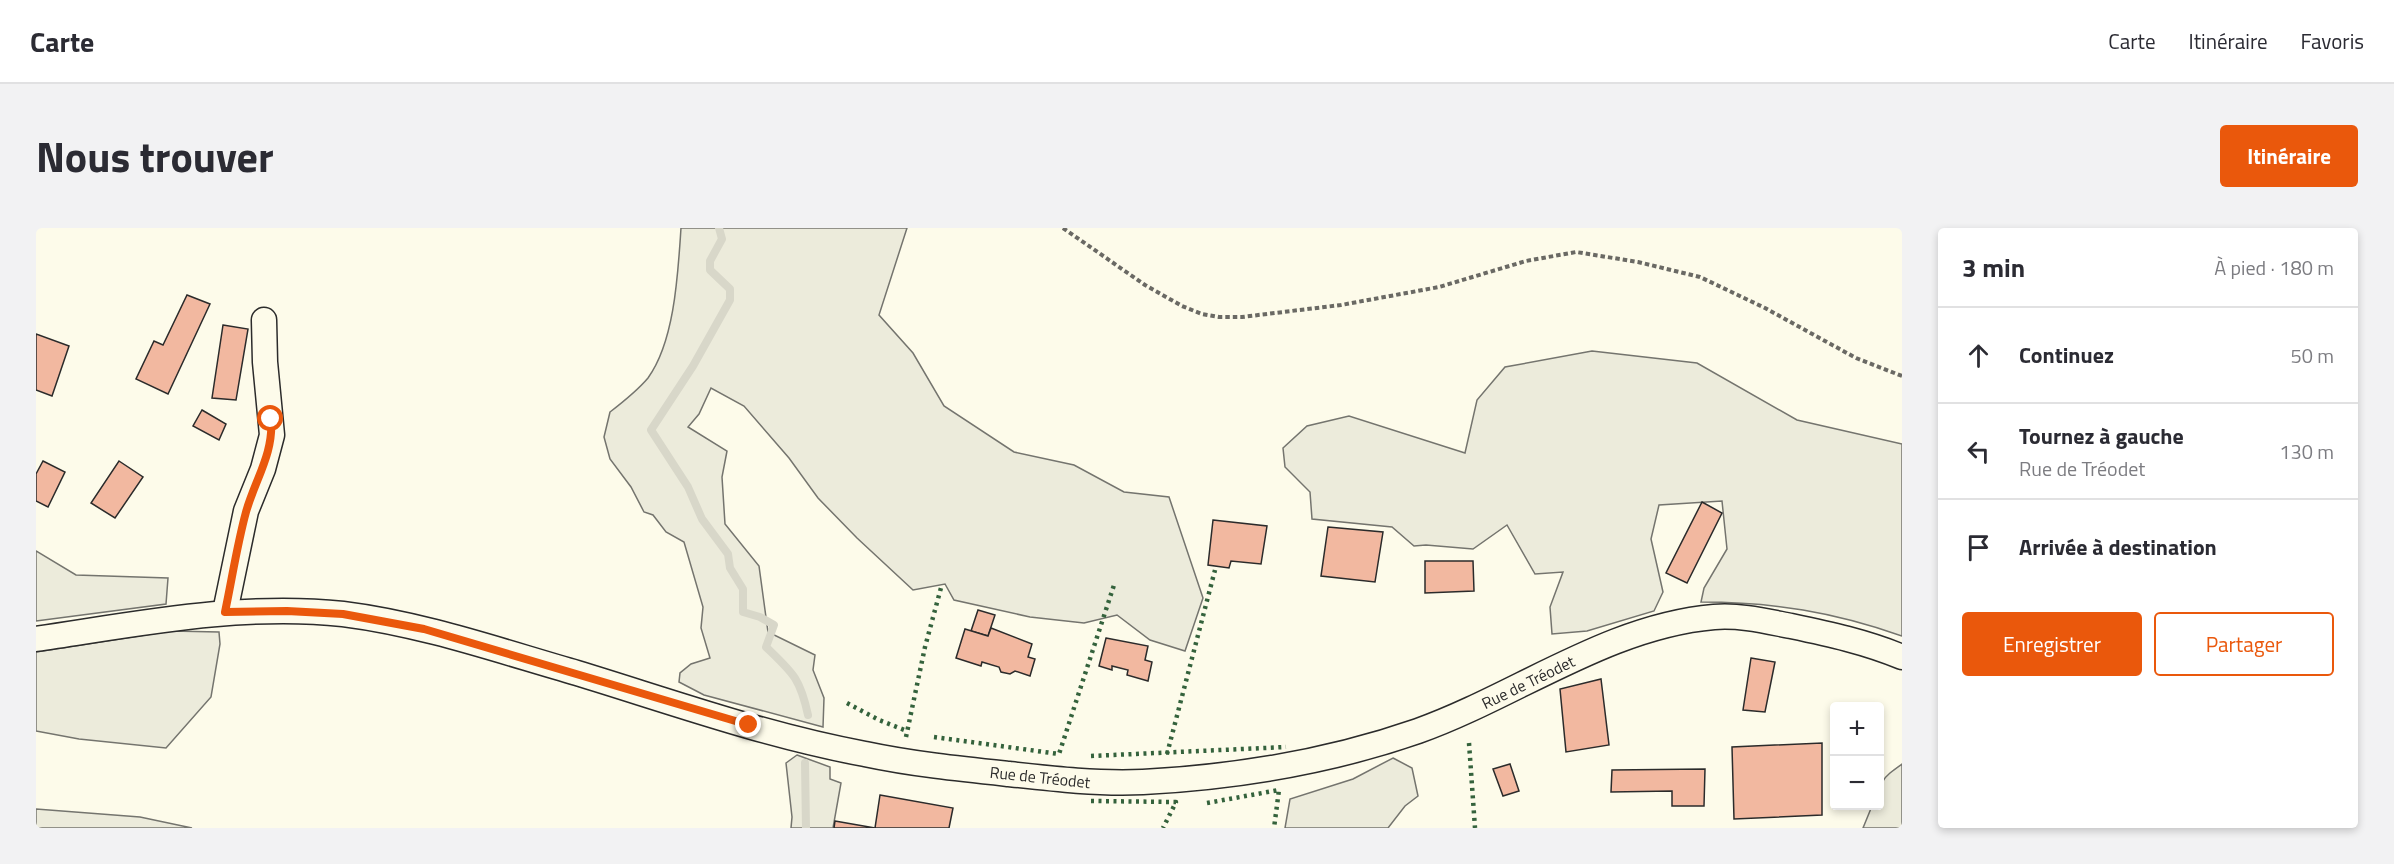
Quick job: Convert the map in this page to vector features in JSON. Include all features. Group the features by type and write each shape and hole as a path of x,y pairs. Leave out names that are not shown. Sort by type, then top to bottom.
{"street":[{"path":"225,612 246,511 263,469 272,435 265,362 264,320"},
{"name":"Rue de Tréodet","path":"36,639 225,612 287,611 343,614 424,629 821,745 868,755 968,770 1100,783 1187,779 1304,764 1420,730 1480,706 1581,657 1631,636 1677,623 1715,617 1748,617 1838,636 1902,657"}],"path":[{"path":"1064,228 1145,285 1202,314 1219,317 1242,317 1374,299 1438,287 1526,261 1576,252 1638,262 1700,277 1856,358 1902,376"}],"shaded area":[{"path":"681,228 907,228 879,315 913,353 944,406 1014,452 1074,465 1124,492 1169,497 1203,598 1185,651 1150,640 1117,615 1084,623 1030,617 954,600 945,584 913,590 818,498 789,458 744,406 711,388 699,414 688,427 727,451 722,477 725,524 759,566 768,632 815,655 813,670 824,698 823,727 704,695 679,682 680,673 691,664 710,658 701,628 703,607 684,542 666,532 653,515 644,512 631,487 610,459 604,437 610,412 648,378 664,345 674,306"},
{"path":"1592,351 1697,363 1797,420 1902,444 1902,636 1852,621 1803,610 1728,602 1701,602 1704,588 1727,549 1722,501 1659,505 1651,539 1663,592 1654,611 1587,631 1552,634 1550,607 1563,572 1535,574 1507,525 1473,549 1414,546 1392,527 1312,519 1310,492 1285,467 1283,448 1307,426 1349,416 1465,453 1477,400 1505,367"},
{"path":"36,551 76,575 168,578 166,604 36,621"},
{"path":"171,631 219,632 220,644 211,697 166,748 79,739 36,731 36,652"},
{"path":"797,755 830,767 830,779 841,783 833,828 791,828 792,817 786,763"},
{"path":"1393,758 1412,768 1418,796 1405,806 1388,828 1285,828 1290,799 1353,779"},
{"path":"1902,764 1902,828 1863,828 1870,810 1884,810 1884,780"},
{"path":"36,809 140,817 192,828 36,828"}],"building":[{"path":"187,295 210,304 168,394 136,379 154,341 163,345"},
{"path":"223,325 248,329 236,400 212,398"},
{"path":"36,334 69,346 52,396 36,390"},
{"path":"202,410 226,424 219,440 193,426"},
{"path":"43,461 65,472 48,507 36,501 36,474"},
{"path":"119,461 143,477 115,518 91,503"},
{"path":"1702,502 1722,513 1687,583 1666,573"},
{"path":"1213,520 1267,526 1261,564 1231,561 1229,568 1208,565"},
{"path":"1328,527 1383,532 1375,582 1321,576"},
{"path":"1425,561 1473,561 1474,591 1425,593"},
{"path":"978,610 995,615 988,636 971,631"},
{"path":"991,628 1032,644 1028,657 1035,659 1030,676 1015,671 1010,674 1001,672 999,667 982,662 981,666 956,658 965,629 988,636"},
{"path":"1106,638 1148,646 1145,660 1152,662 1148,681 1127,675 1128,670 1112,666 1112,670 1099,666"},
{"path":"1751,658 1775,662 1765,712 1743,710"},
{"path":"1601,679 1609,745 1566,752 1560,689"},
{"path":"1822,743 1822,815 1734,819 1732,747"},
{"path":"1510,764 1519,791 1503,796 1493,769"},
{"path":"1705,769 1704,806 1672,806 1672,791 1611,792 1612,770"},
{"path":"880,795 953,808 949,828 875,828"},
{"path":"835,821 875,828 834,828"}],"waterway":[{"path":"719,228 722,239 710,261 710,270 730,289 730,300 693,366 651,430 688,487 702,519 728,554 730,568 743,589 743,612 760,617 774,625 766,647 794,677 802,692 808,715"},
{"path":"805,763 806,828"}],"hedge":[{"path":"1167,754 1215,570"},
{"path":"906,737 925,647 942,584"},
{"path":"934,737 1059,754 1114,585"},
{"path":"847,703 879,720 907,731"},
{"path":"1469,743 1475,828"},
{"path":"1091,756 1286,747"},
{"path":"1207,803 1279,790 1274,828"},
{"path":"1091,801 1176,802 1163,828"}],"route":[{"path":"271,419 272,435 263,469 246,511 225,612 287,611 343,614 424,629 749,725"}]}
